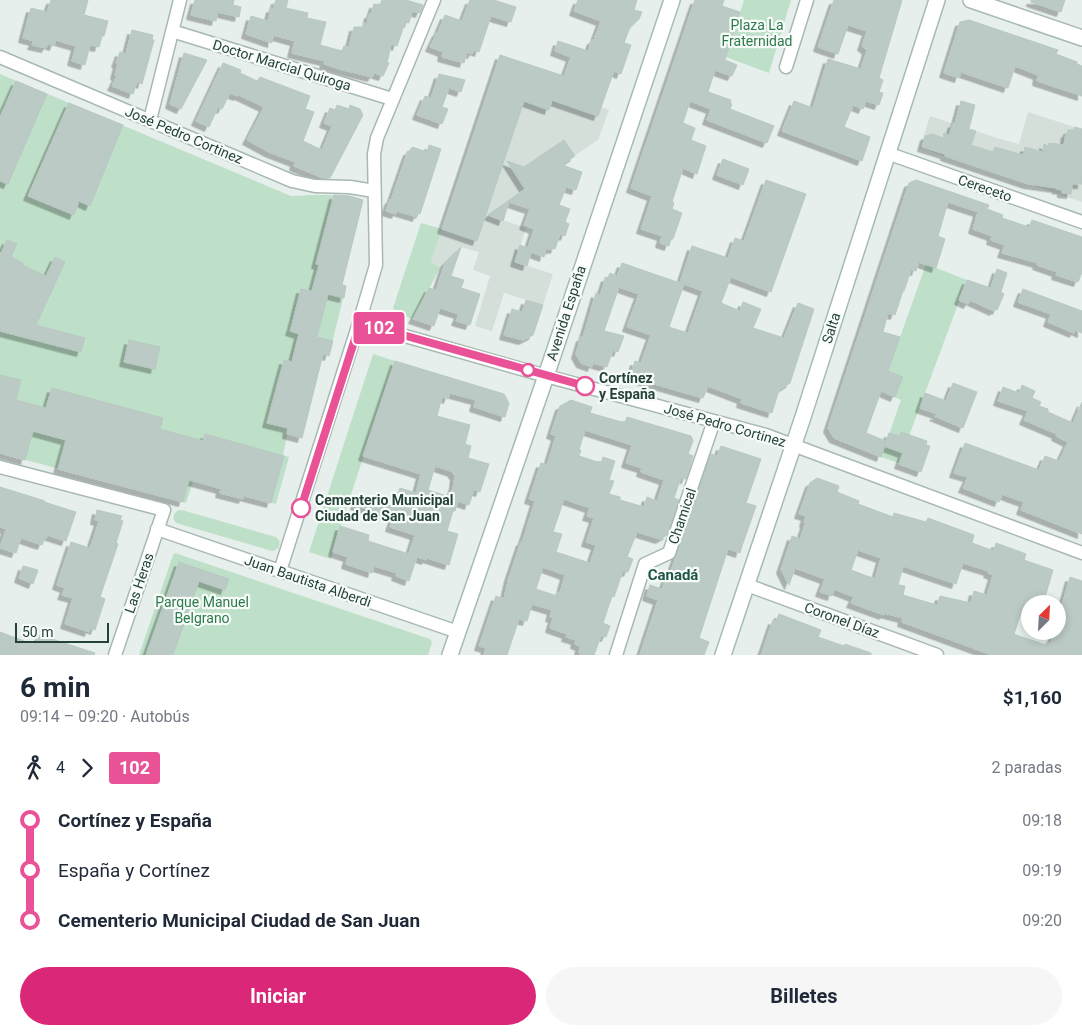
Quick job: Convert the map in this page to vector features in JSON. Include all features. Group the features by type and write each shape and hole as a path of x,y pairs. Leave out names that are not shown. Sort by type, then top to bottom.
{"main road":[{"name":"Avenida España","path":"450,655 672,0"},
{"name":"Salta","path":"723,655 937,0"},
{"path":"971,0 1082,38"}],"street":[{"path":"150,120 180,0"},
{"path":"280,572 360,323 376,265 374,154 377,138 434,0"},
{"path":"786,68 807,0"},
{"name":"Doctor Marcial Quiroga","path":"172,31 392,99"},
{"name":"José Pedro Cortinez","path":"0,56 292,181 315,186 350,187 374,191"},
{"name":"Cereceto","path":"887,153 1082,222"},
{"name":"José Pedro Cortinez","path":"360,323 546,376 766,435 1082,553"},
{"name":"Chamical","path":"616,655 645,564 669,553 714,421"},
{"name":"Las Heras","path":"0,468 164,510 115,655"},
{"name":"Juan Bautista Alberdi","path":"157,530 458,632"},
{"name":"Coronel Díaz","path":"746,585 937,655"}],"shaded area":[{"path":"500,55 560,75 555,91 609,110 598,140 526,188 491,216 526,228 515,262 553,274 543,305 504,293 492,331 475,326 490,276 473,270 479,252 461,247 440,268 431,262"},
{"path":"1028,112 1081,129 1082,202 920,148 930,116 1019,144"}],"green space":[{"name":"Plaza La Fraternidad","path":"744,0 791,0 769,73 726,57"},
{"path":"0,74 291,196 336,195 363,200 342,285 346,286 329,356 323,355 302,438 287,435 283,455 289,457 276,504 244,496 243,499 220,493 221,490 193,482 186,503 0,453"},
{"path":"421,223 442,229 431,262 440,268 413,319 397,314 393,308"},
{"path":"926,264 967,280 899,463 881,457 901,400 881,391"},
{"path":"373,354 395,361 331,559 309,552"},
{"path":"179,510 276,537 280,542 279,546 272,551 176,523 174,516"},
{"name":"Parque Manuel Belgrano","path":"175,553 430,639 432,643 428,655 139,655"}],"building":[{"path":"51,0 88,0 84,15 108,21 99,47 90,45 85,65 72,61 76,46 56,40 54,46 48,44 46,48 32,45 34,41 23,38 31,8 47,12"},
{"path":"195,0 234,0 233,5 241,7 239,17 218,12 216,21 191,15"},
{"path":"276,0 288,0 286,8 308,13 307,18 326,22 320,45 342,51 344,46 349,47 354,27 363,27 364,23 367,24 374,4 380,5 382,0 406,0 423,5 420,13 412,11 409,23 405,22 397,46 391,44 387,63 389,63 383,76 374,73 372,77 324,64 325,61 292,53 295,41 273,35 272,43 246,34 251,16 268,21 271,8 273,9"},
{"path":"470,0 494,0 516,7 511,22 491,16 479,52 474,50 472,54 467,52 464,63 442,57 443,52 430,47 445,15 462,21"},
{"path":"578,0 637,0 634,10 642,12 639,19 630,27 624,43 631,45 621,74 614,71 598,116 552,100 549,110 524,101 477,241 442,229 500,55 564,76 571,57 555,51 558,41 588,51 601,21 574,11"},
{"path":"695,0 724,0 722,6 740,12 725,60 737,65 732,76 715,70 708,92 731,100 730,109 774,126 767,143 707,120 711,109 690,101 683,123 695,128 691,140 706,146 697,174 683,168 672,202 674,203 672,209 682,213 669,246 660,243 662,236 641,229 652,196 631,188"},
{"path":"834,0 902,0 879,78 883,80 879,92 883,93 879,105 866,101 863,109 853,105 844,127 870,137 862,161 782,131 794,101 813,108 828,59 861,69 867,50 862,46 867,31 848,25 838,54 818,47"},
{"path":"1031,0 1065,0 1061,12 1031,2"},
{"path":"969,20 1058,50 1056,54 1077,62 1077,64 1082,66 1082,96 1037,81 1038,75 1015,66 1008,88 961,72 959,78 944,73 960,22"},
{"path":"132,30 153,35 152,40 154,40 142,84 137,82 133,94 112,86 117,76 115,75 118,63 116,63 120,52 126,54"},
{"path":"184,53 207,60 181,109 170,104"},
{"path":"223,63 241,70 240,73 257,81 260,77 310,96 305,109 314,112 303,141 322,150 332,126 324,123 330,108 335,110 337,105 349,109 350,105 360,109 363,115 330,178 323,178 294,166 295,162 269,152 247,140 264,107 239,95 230,93 222,109 218,107 209,127 196,121"},
{"path":"439,74 465,80 461,92 449,88 442,107 448,109 442,124 417,115 425,96 431,98"},
{"path":"16,81 47,94 8,184 0,181 0,117"},
{"path":"961,101 975,105 969,129 976,131 971,145 993,152 995,147 1023,155 1025,147 1043,152 1044,144 1048,146 1049,143 1064,145 1068,130 1073,130 1075,127 1082,129 1082,184 1072,184 1071,194 1062,193 1062,190 1057,188 1028,184 922,147 925,136 933,134 943,138 944,133 949,135 953,123 955,124"},
{"path":"69,103 123,125 90,206 79,201 74,215 28,196"},
{"path":"564,140 575,156 562,165 582,172 576,190 566,187 559,205 570,209 565,222 569,224 565,236 560,234 555,249 546,248 544,257 531,252 527,266 515,262 520,245 528,248 534,229 524,225 530,209 509,202 503,221 488,215 525,189 507,161 524,167"},
{"path":"429,145 441,149 420,214 418,213 417,217 397,211 396,214 386,211 408,151 412,147 427,152"},
{"path":"723,159 749,169 743,185 717,175"},
{"path":"766,180 806,194 771,292 731,277 721,303 740,311 743,302 761,309 753,328 784,338 798,303 814,309 790,383 779,390 772,413 741,403 742,399 708,386 703,398 630,377 635,361 641,363 651,335 627,327 639,294 619,287 604,331 624,336 618,352 613,350 607,367 593,363 592,367 581,363 576,354 596,293 600,295 606,277 608,278 610,273 617,276 622,263 680,283 692,246 728,258 735,238 744,241","holes":["684,284 703,291 688,333 669,327"]},
{"path":"916,180 989,205 987,209 1003,215 1002,218 1029,227 1032,220 1082,237 1082,272 1078,282 1056,275 1057,272 1037,265 1038,263 1002,253 1005,245 991,240 992,236 973,229 978,212 948,202 938,236 945,239 936,268 919,262 916,271 911,270 895,315 888,313 883,332 900,337 888,371 903,377 895,397 881,391 866,433 886,441 881,457 834,438 828,428 909,183"},
{"path":"334,195 350,196 363,200 342,285 346,286 344,298 328,294 317,337 333,341 329,356 323,354 302,438 287,434 288,428 267,423 284,360 292,362 299,334 290,331 301,289 312,291 319,265 316,264"},
{"path":"7,240 17,244 11,257 23,263 22,265 46,276 55,257 65,262 36,325 85,338 81,352 0,331 0,253"},
{"path":"461,247 451,276 464,280 461,288 480,294 470,325 456,321 459,314 440,308 434,326 413,319 429,288 436,290 445,263"},
{"path":"997,269 1007,273 1001,292 1004,294 997,310 995,309 994,311 970,300 968,304 959,300 967,280 991,288"},
{"path":"1023,289 1082,311 1082,333 1075,330 1074,333 1048,322 1051,314 1018,302"},
{"path":"526,300 543,305 533,335 523,340 504,335 512,309 522,312"},
{"path":"129,340 160,347 155,369 124,362"},
{"path":"395,361 504,394 509,403 505,417 474,407 476,400 450,393 448,399 442,397 437,416 470,425 465,444 471,446 468,458 489,464 480,492 474,490 469,505 458,501 455,511 453,511 447,531 458,534 449,565 417,557 409,581 396,576 397,573 374,566 372,573 346,564 348,557 333,552 340,526 369,535 368,541 409,554 415,535 390,527 393,518 355,505 358,495 394,507 400,488 416,493 421,474 363,456","holes":["435,466 453,472 455,475 454,484 450,497 428,490"]},
{"path":"0,375 21,380 16,400 46,408 52,388 163,418 160,429 203,441 205,434 284,456 271,503 244,496 243,499 220,493 221,489 189,480 183,502 58,469 66,440 33,431 25,460 0,453"},
{"path":"953,383 977,392 963,428 934,416 940,415 920,408 925,393 946,401"},
{"path":"1022,385 1035,391 1032,398 1041,402 1039,406 1073,423 1082,402 1082,534 1021,510 1024,502 1002,494 999,502 963,488 968,477 954,473 965,443 1039,470 1045,456 1059,461 1068,442 1056,436 1057,434 1024,420 1028,411 998,401 1003,387 1019,393"},
{"path":"571,400 592,407 590,413 625,423 627,417 691,436 693,441 688,454 693,456 686,479 681,478 677,489 674,498 679,500 667,535 660,539 637,532 627,557 633,559 628,572 623,571 603,623 610,626 606,637 601,636 594,655 580,655 580,646 575,644 576,640 566,637 567,634 550,628 553,618 550,617 552,610 532,604 527,621 519,619 507,655 484,655 486,648 479,646 496,596 504,599 509,577 535,501 529,499 541,463 547,465 556,436 551,434 560,406","holes":["585,430 632,445 626,463 642,468 641,472 664,480 657,501 647,497 644,507 620,500 620,497 609,494 614,481 609,480 615,461 603,457 601,463 579,456","564,499 590,508 587,516 594,518 586,542 596,545 590,563 556,552 562,534 553,532","543,567 565,575 560,593 558,592 557,596 536,589"]},
{"path":"901,432 927,441 926,445 930,446 921,472 899,464 903,453 884,446 889,433 900,436"},
{"path":"721,446 761,459 746,503 756,506 740,553 728,549 699,638 709,642 704,655 640,655 658,600 647,596 650,585 662,589 667,576 669,577 711,454 717,456"},
{"path":"817,478 839,486 837,492 859,501 858,504 893,517 894,513 926,522 928,518 974,535 972,543 994,551 996,543 1026,554 1024,560 1053,570 1046,595 1021,595 1021,613 1014,634 1021,637 1021,640 1031,640 1046,645 1046,642 1051,644 1052,640 1066,640 1065,595 1070,577 1082,581 1082,655 992,655 902,622 903,618 884,613 884,615 851,603 854,597 834,589 832,596 820,592 825,579 795,568 789,585 781,569 792,536 800,539 805,524 806,516 799,514 810,483","holes":["858,550 881,558 875,579 851,570","963,563 989,571 988,573 993,575 987,595 974,591 971,603 940,596 937,605 903,595 905,586 898,585 903,566 956,584"]},
{"path":"0,487 76,512 66,541 47,535 42,545 21,538 16,553 0,548 6,529 0,527"},
{"path":"97,510 122,516 120,520 123,521 116,543 118,544 100,597 105,599 95,630 90,628 89,632 65,624 73,598 62,595 65,588 57,585 71,542 90,548 99,521 95,520"},
{"path":"179,562 229,579 225,590 199,581 173,655 146,655"},
{"path":"23,566 38,570 33,584 19,578"},
{"path":"779,614 821,630 818,637 844,646 845,644 871,653 871,655 761,655 773,620 776,621"},
{"path":"0,632 35,645 40,635 95,653 94,655 0,655"}],"bus line":[{"name":"102","path":"301,508 360,323 585,386"}],"place":[{"name":"Cortínez y España","path":"585,386"},
{"name":"Cementerio Municipal Ciudad de San Juan","path":"301,508"}],"district":[{"name":"Canadá","path":"673,575"}]}
